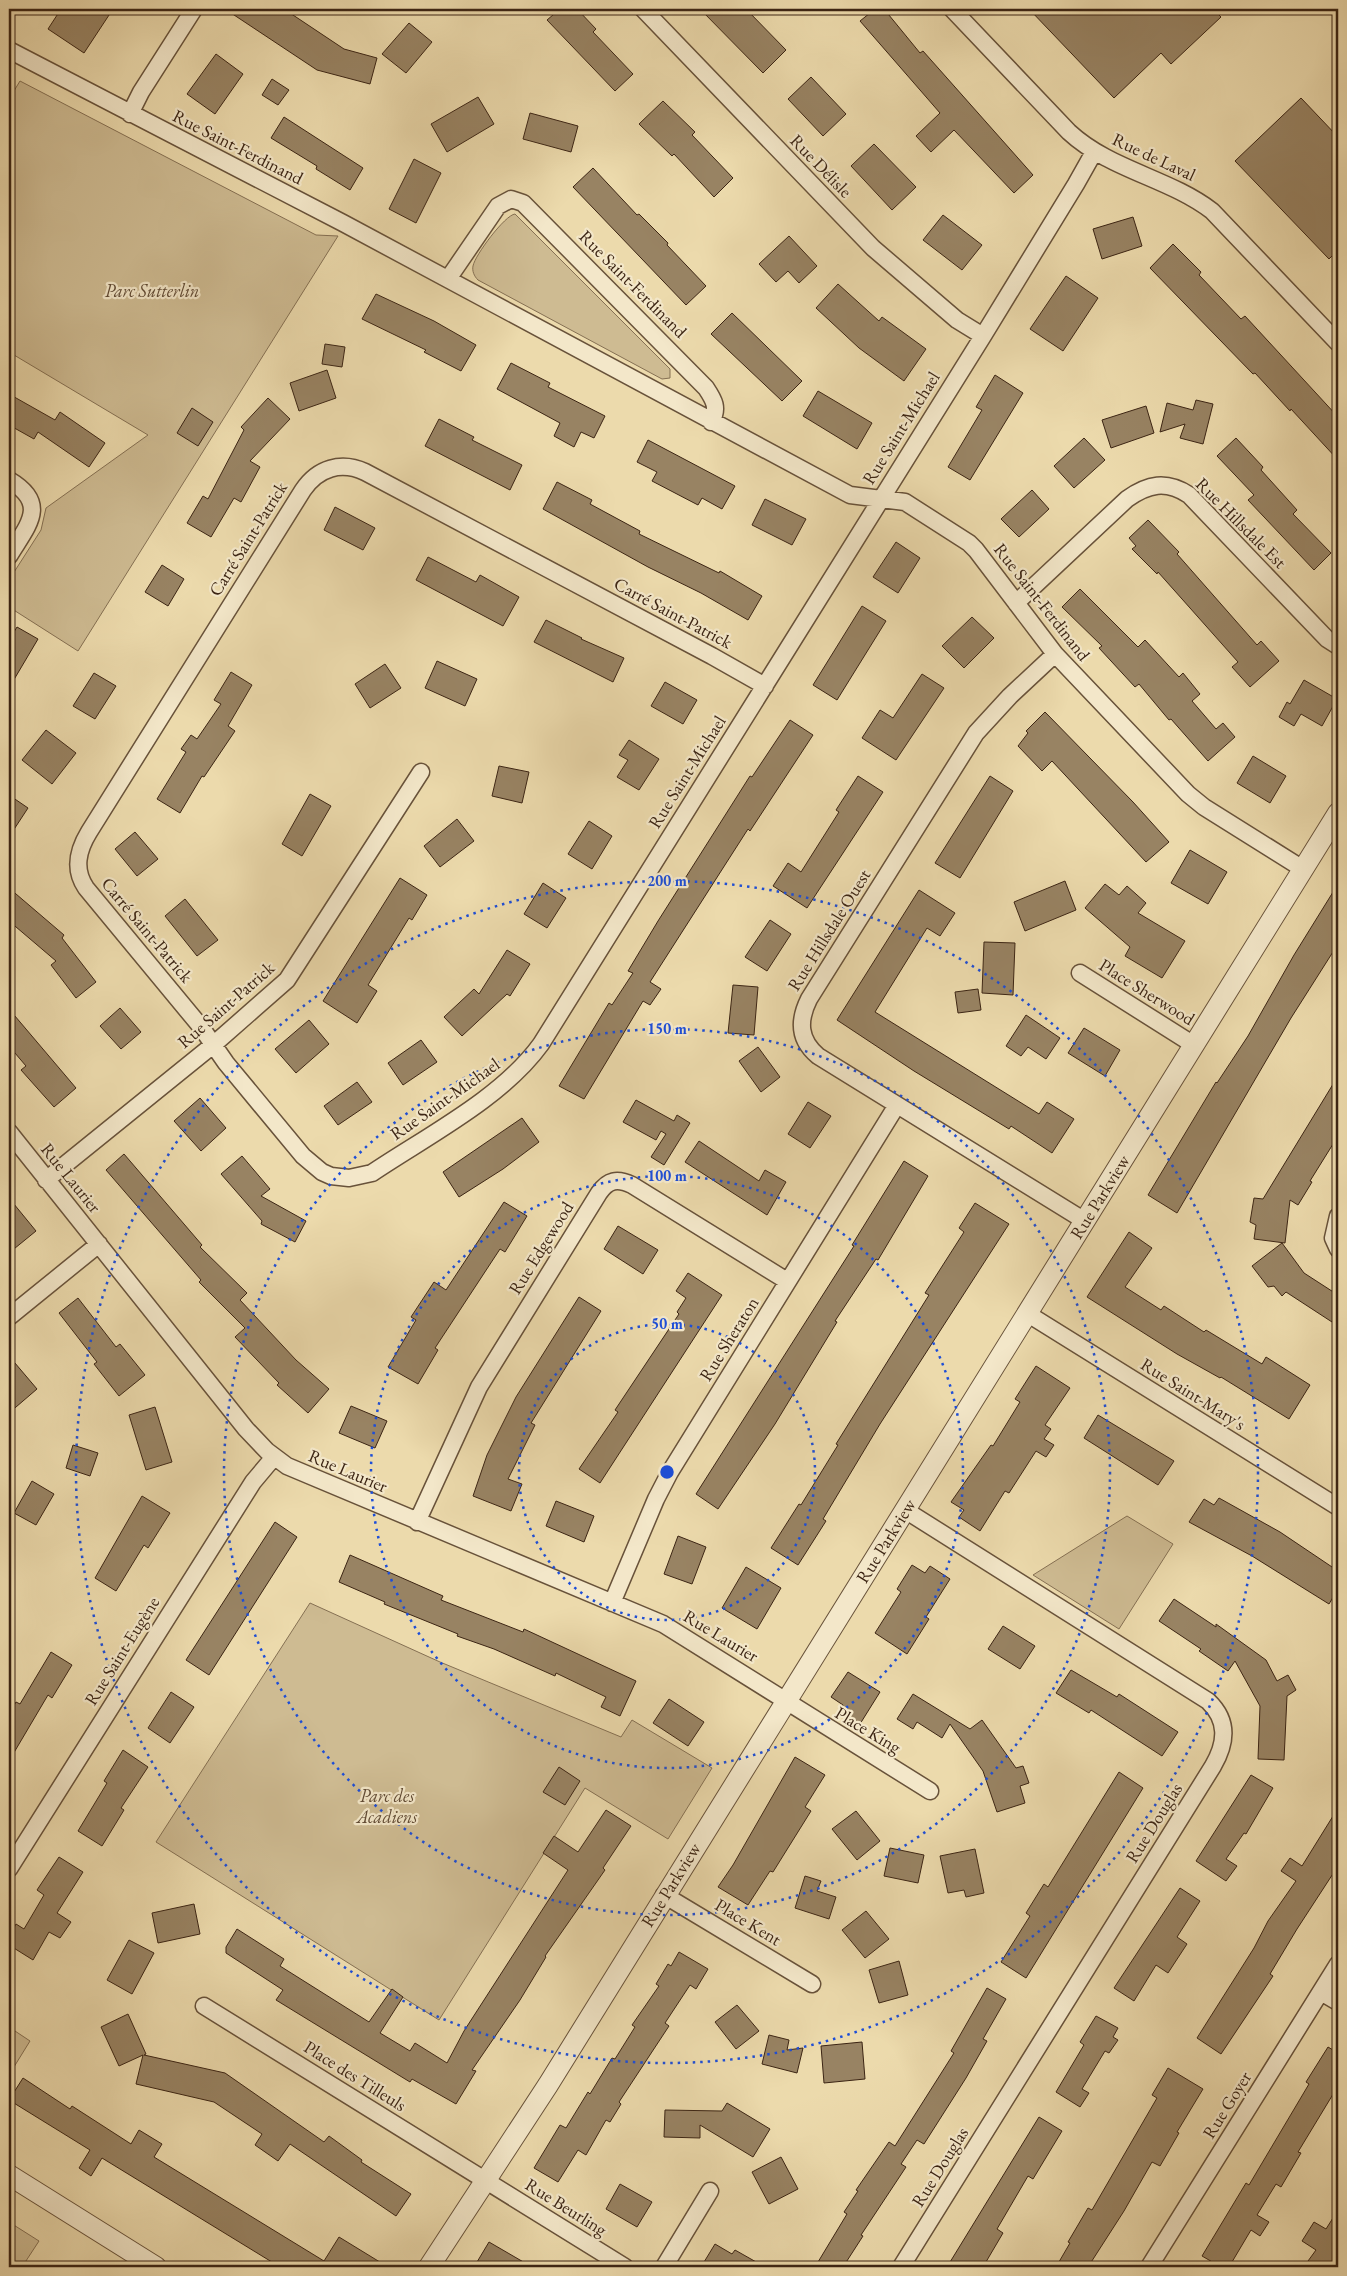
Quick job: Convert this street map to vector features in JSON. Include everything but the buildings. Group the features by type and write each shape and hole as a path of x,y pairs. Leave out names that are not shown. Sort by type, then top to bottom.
{"street":[{"path":"130,114 194,9"},
{"name":"Rue Délisle","path":"643,9 873,248 957,320 983,336"},
{"name":"Rue de Laval","path":"952,9 1069,132 1094,152 1191,197 1212,211 1338,342"},
{"name":"Rue Saint-Ferdinand","path":"9,50 448,279 850,495 905,502 969,543 1055,654 1195,801 1303,870"},
{"name":"Rue Saint-Michael","path":"213,1045 312,1165 322,1172 340,1178 359,1177 372,1172 494,1093 531,1058 983,336 1094,152"},
{"name":"Rue Saint-Ferdinand","path":"448,279 460,257 498,206 511,199 523,202 706,388 714,400 716,408 711,422"},
{"name":"Carré Saint-Patrick","path":"213,1045 86,888 80,876 78,858 89,832 303,490 321,472 339,466 349,466 365,472 765,686"},
{"path":"9,480 28,496 33,506 30,520 9,556"},
{"name":"Rue Hillsdale Est","path":"1016,603 1127,499 1152,485 1166,485 1180,489 1196,502 1317,628 1338,646"},
{"name":"Rue Hillsdale Ouest","path":"1055,654 1010,696 976,733 804,1008 802,1036 811,1050 1085,1221"},
{"name":"Rue Saint-Patrick","path":"46,1180 213,1045 287,980 421,772"},
{"name":"Rue Parkview","path":"429,2267 548,2084 1338,813"},
{"name":"Place Sherwood","path":"1080,973 1194,1046"},
{"name":"Rue Sheraton","path":"612,1603 662,1487 897,1105"},
{"name":"Rue Laurier","path":"9,1132 246,1430 274,1457 299,1473 662,1624 786,1701"},
{"name":"Rue Edgewood","path":"417,1522 478,1387 599,1193 609,1182 621,1180 632,1185 787,1281"},
{"path":"1338,1216 1333,1238 1338,1249"},
{"path":"9,1316 99,1244"},
{"name":"Rue Saint-Mary's","path":"1028,1314 1338,1508"},
{"name":"Rue Saint-Eugène","path":"9,1869 253,1482 274,1457"},
{"name":"Rue Douglas","path":"901,2267 1213,1766 1223,1746 1224,1735 1221,1716 1208,1701 905,1510"},
{"name":"Place King","path":"786,1701 930,1791"},
{"name":"Place Kent","path":"664,1895 812,1984"},
{"name":"Rue Goyer","path":"1149,2267 1338,1964"},
{"path":"1321,1992 1338,2002"},
{"name":"Place des Tilleuls","path":"204,2006 485,2181"},
{"path":"9,2175 156,2267"},
{"name":"Rue Beurling","path":"485,2181 626,2267"},
{"path":"664,2267 710,2191"}],"green space":[{"name":"Parc Sutterlin","path":"20,81 316,235 338,236 78,651 9,607 9,580 41,530 46,508 148,435 9,352 9,99"},
{"path":"515,214 670,369 670,378 662,379 475,277 473,268 479,253 504,221"},
{"path":"1127,1516 1173,1544 1119,1629 1033,1575"},
{"name":"Parc des Acadiens","path":"310,1603 440,1662 621,1737 632,1720 712,1768 668,1839 585,1788 439,2020 156,1842"},
{"path":"9,2027 30,2041 9,2075"},
{"path":"9,2222 39,2241 22,2267 9,2267"}]}
